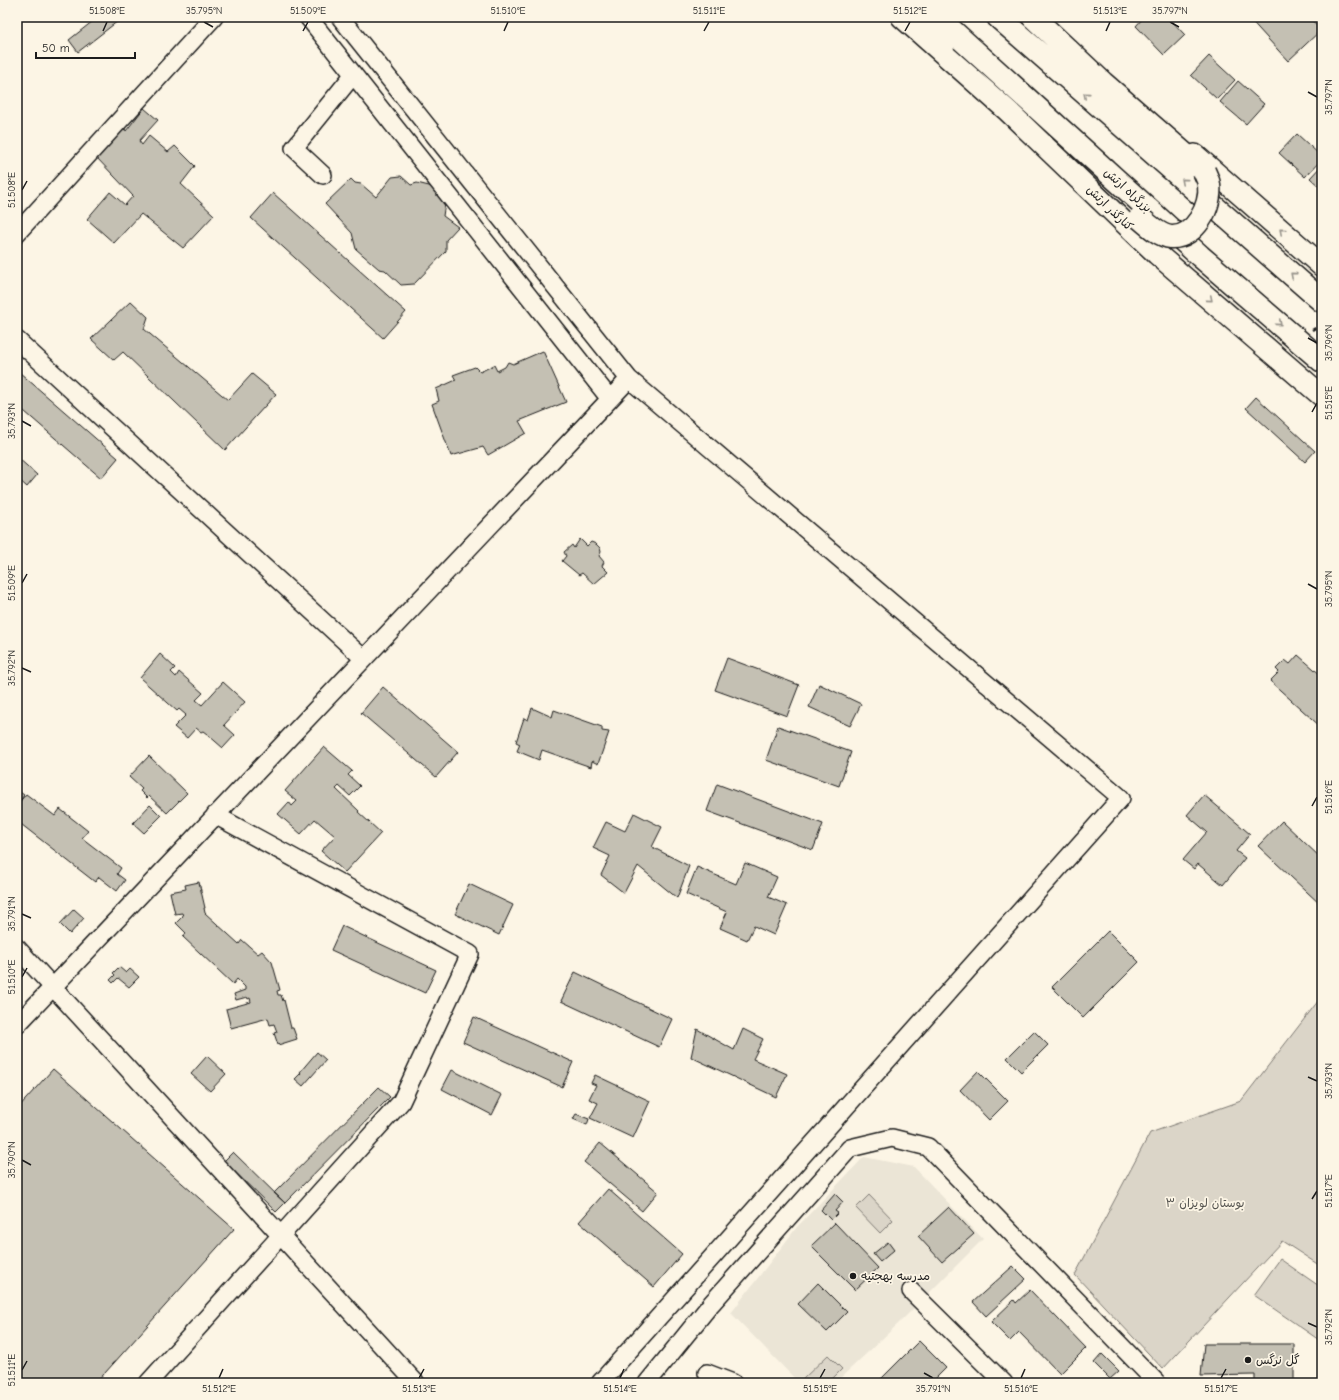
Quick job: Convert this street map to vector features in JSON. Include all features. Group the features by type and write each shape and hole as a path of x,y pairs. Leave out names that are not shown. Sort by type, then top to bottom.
{"highway":[{"path":"918,17 1155,231 1170,237 1181,235 1189,231 1197,224 1203,215 1209,197 1209,184 1204,171 1103,83 1033,17"},
{"name":"بزرگراه ارتش","path":"937,17 1200,256 1260,306 1322,361"},
{"path":"998,17 1320,298"}],"main road":[{"name":"کنارگذر ارتش","path":"902,17 1008,111 1157,254 1322,396"},
{"path":"1047,17 1145,110 1322,266"},
{"path":"1157,254 1225,285 1260,306"}],"street":[{"path":"17,234 156,91 214,17"},
{"path":"308,17 610,399"},
{"path":"340,17 629,379 1121,798 600,1383"},
{"path":"322,175 294,148 353,75"},
{"path":"17,340 363,658"},
{"path":"17,1025 363,658 629,379"},
{"path":"148,1383 401,1102 470,954 215,815"},
{"path":"17,948 416,1383"},
{"path":"647,1383 711,1304 850,1148 892,1138 928,1147 1157,1383"},
{"path":"911,1291 1004,1383"},
{"path":"707,1373 733,1383"}],"shaded area":[{"name":"مدرسه بهجتیه","path":"864,1157 914,1167 983,1239 898,1324 835,1383 799,1383 731,1313 797,1227"}],"green space":[{"name":"بوستان لویزان ۳","path":"1322,996 1322,1267 1282,1241 1163,1369 1075,1275 1150,1133 1241,1101"},
{"path":"869,1195 893,1220 880,1233 856,1208"},
{"path":"1280,1259 1322,1288 1322,1342 1254,1295"},
{"path":"828,1355 842,1369 828,1383 805,1383 802,1380"}],"building":[{"path":"98,17 115,17 118,21 78,52 69,40"},
{"path":"1144,17 1168,17 1185,35 1164,55 1136,26"},
{"path":"1248,17 1309,17 1321,30 1288,61"},
{"path":"1209,56 1235,80 1217,99 1191,75"},
{"path":"1238,81 1264,104 1246,124 1220,102"},
{"path":"144,108 158,120 139,141 142,145 149,136 168,152 175,146 195,166 181,184 214,215 183,248 141,214 114,243 87,219 110,192 125,205 133,196 96,157 124,127 126,131"},
{"path":"1297,134 1322,157 1322,159 1305,177 1279,153"},
{"path":"1322,165 1322,189 1310,178"},
{"path":"401,176 411,185 417,183 429,186 440,195 445,203 443,216 458,227 446,240 446,251 414,284 401,285 385,270 379,269 356,249 352,233 325,204 351,179 355,183 361,184 376,197 392,177"},
{"path":"273,193 406,312 383,338 251,218"},
{"path":"131,301 148,317 144,329 228,400 252,374 276,394 225,450 123,352 114,360 91,339"},
{"path":"543,351 566,402 519,421 526,433 488,455 483,447 451,456 432,404 439,401 436,389 456,380 453,375 475,367 480,372 494,365 497,371 505,367 508,362 513,364"},
{"path":"19,372 118,458 101,478 17,405 17,375"},
{"path":"1256,397 1315,451 1305,462 1246,408"},
{"path":"17,457 37,475 27,487 17,478"},
{"path":"580,539 587,546 591,542 600,548 601,552 599,556 604,562 602,566 608,572 594,584 582,573 579,575 562,561 566,556 564,552 572,545 574,548"},
{"path":"160,654 175,668 171,672 176,677 179,672 203,693 196,700 202,705 223,682 245,702 224,725 235,735 223,748 203,731 201,732 196,728 187,738 174,727 186,715 179,709 177,711 140,678"},
{"path":"1298,655 1322,676 1322,728 1270,681 1279,672 1276,669 1285,660 1290,664"},
{"path":"727,658 799,685 787,716 715,690"},
{"path":"819,684 861,704 850,726 809,707"},
{"path":"383,687 458,752 436,777 361,713"},
{"path":"532,708 552,717 554,710 602,727 602,731 609,732 598,764 592,761 591,767 542,750 539,760 517,751 520,744 516,742 524,718 528,720"},
{"path":"778,726 851,752 839,786 766,760"},
{"path":"324,747 352,771 348,775 360,786 350,796 339,786 336,789 381,833 345,872 321,851 335,836 315,819 301,834 278,814 289,802 292,806 297,801 285,791"},
{"path":"149,756 187,793 167,813 149,796 147,798 140,791 142,789 129,777"},
{"path":"717,784 823,824 813,850 707,811"},
{"path":"17,790 24,795 17,805"},
{"path":"26,794 55,816 60,809 88,831 82,838 121,868 117,874 125,880 117,891 99,877 95,882 17,821 17,805"},
{"path":"1204,795 1250,834 1236,851 1245,858 1223,885 1198,864 1194,869 1183,860 1207,832 1187,815"},
{"path":"150,805 161,816 144,833 133,823"},
{"path":"634,813 662,827 652,847 689,866 677,898 638,866 624,893 601,875 610,856 593,848 606,822 625,831"},
{"path":"1282,821 1322,859 1322,906 1258,846"},
{"path":"745,863 777,877 768,897 787,905 774,935 754,926 747,940 720,928 727,912 686,894 697,867 736,884"},
{"path":"199,882 205,913 239,944 242,940 258,954 262,951 272,962 280,990 277,991 278,995 281,995 283,1001 284,1000 291,1028 293,1028 297,1039 278,1045 274,1033 277,1032 274,1024 270,1025 268,1018 231,1028 226,1009 251,1002 250,998 248,999 247,997 236,1000 234,994 245,990 245,987 237,979 233,984 183,937 186,933 176,923 183,916 182,913 175,914 170,892 186,889 185,885"},
{"path":"469,884 513,905 499,935 455,914"},
{"path":"74,909 84,918 70,934 60,924"},
{"path":"342,926 436,970 425,993 331,950"},
{"path":"1108,931 1139,962 1083,1018 1052,987"},
{"path":"119,967 126,973 130,969 139,977 129,987 118,978 113,983 110,980 115,975 113,973"},
{"path":"575,972 672,1019 659,1047 561,1001"},
{"path":"474,1017 573,1062 562,1087 463,1042"},
{"path":"697,1029 734,1050 743,1029 763,1039 753,1059 787,1074 776,1097 691,1057"},
{"path":"1034,1031 1048,1045 1021,1072 1007,1058"},
{"path":"317,1052 326,1060 303,1086 295,1079"},
{"path":"207,1056 226,1074 210,1091 191,1074"},
{"path":"53,1069 234,1229 96,1383 25,1383 17,1376 17,1109"},
{"path":"452,1070 502,1095 492,1115 442,1089"},
{"path":"978,1071 1008,1101 989,1120 960,1090"},
{"path":"595,1075 650,1101 633,1138 590,1118 598,1103 589,1099 596,1085 591,1083"},
{"path":"379,1087 390,1097 285,1203 274,1193"},
{"path":"576,1114 589,1119 587,1125 573,1119"},
{"path":"600,1143 658,1192 642,1211 584,1162"},
{"path":"233,1152 285,1203 276,1212 224,1161"},
{"path":"608,1189 682,1254 654,1287 579,1222"},
{"path":"835,1194 843,1202 835,1211 838,1213 831,1220 821,1210"},
{"path":"949,1207 974,1234 942,1262 918,1236"},
{"path":"835,1223 878,1268 855,1290 811,1246"},
{"path":"888,1242 894,1250 880,1262 873,1254"},
{"path":"1013,1266 1026,1279 986,1316 973,1302"},
{"path":"818,1283 847,1312 827,1332 798,1304"},
{"path":"1030,1290 1086,1348 1060,1374 1019,1332 1010,1341 991,1322 1014,1300 1016,1303"},
{"path":"919,1341 946,1368 931,1383 877,1383"},
{"name":"گل نرگس","path":"1204,1344 1294,1344 1294,1383 1255,1383 1255,1375 1201,1376"},
{"path":"1102,1354 1119,1371 1110,1379 1094,1363"}],"place":[{"name":"مدرسه بهجتیه","path":"853,1276"},
{"name":"گل نرگس","path":"1248,1360"}]}
